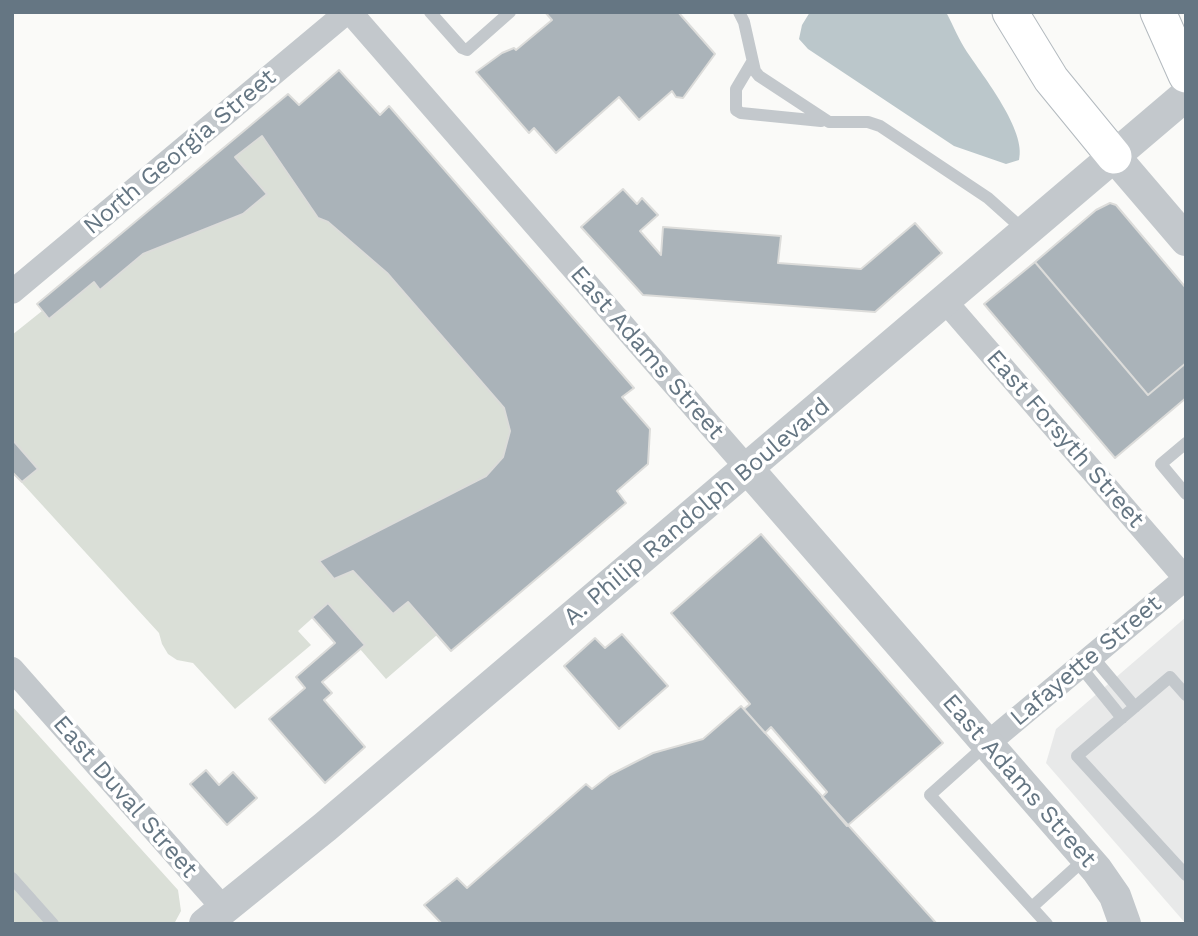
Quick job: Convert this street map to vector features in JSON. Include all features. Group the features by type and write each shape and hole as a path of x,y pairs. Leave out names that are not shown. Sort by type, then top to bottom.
{"main road":[{"path":"1010,12 1051,79 1114,156"},
{"path":"1158,12 1185,79"}],"street":[{"name":"North Georgia Street","path":"12,292 349,12"},
{"name":"East Adams Street","path":"349,12 1087,858 1115,896 1128,921"},
{"name":"A. Philip Randolph Boulevard","path":"222,919 325,827 1114,156 1185,79"},
{"path":"1114,156 1186,240"},
{"name":"East Forsyth Street","path":"945,301 1185,578"},
{"name":"Lafayette Street","path":"987,744 1185,578"},
{"name":"East Duval Street","path":"13,673 222,919"}],"lane":[{"path":"430,12 461,47 467,50 510,12"},
{"path":"739,12 744,22 752,62 759,76 829,122"},
{"path":"752,62 736,89 736,110 741,113 829,122 868,122 880,126 988,198 1026,232"},
{"path":"1186,443 1161,464 1186,494"},
{"path":"1086,661 1135,707"},
{"path":"1086,661 1122,718"},
{"path":"1186,695 1170,677 1077,757 1186,875"},
{"path":"987,744 930,795 1046,924"},
{"path":"1032,907 1087,858"},
{"path":"12,878 53,924"}],"shaded area":[{"path":"810,12 946,12 964,47 1010,119 1020,148 1019,160 1006,164 954,146 808,49 799,39 802,25"},
{"path":"339,70 380,114 389,106 634,388 623,397 650,429 648,464 618,491 626,503 451,651 437,635 386,679 360,649 364,644 328,604 298,631 311,645 235,709 193,663 177,660 168,654 159,633 12,472 12,335 42,311 37,304 288,94 299,105"},
{"path":"1186,617 1186,924 1046,763 1056,729"},
{"path":"12,706 178,890 181,911 174,924 12,924"}],"building":[{"path":"545,12 678,12 715,54 683,98 676,97 672,91 639,120 619,97 556,153 534,128 529,133 476,72 502,53 514,48 516,50 552,20"},
{"path":"339,70 380,115 389,106 634,388 622,397 650,429 648,464 617,491 626,503 451,651 408,602 393,614 353,571 334,579 319,561 486,476 503,457 510,431 504,408 387,273 328,222 318,218 262,136 235,157 267,194 243,214 143,254 100,290 94,282 49,319 37,304 288,94 299,105"},
{"path":"623,189 637,204 642,198 658,215 640,231 661,255 663,227 781,236 778,263 861,269 915,223 942,253 875,312 643,295 581,227"},
{"path":"1110,203 1116,205 1186,288 1186,363 1148,395 1035,262 1096,210"},
{"path":"1035,262 1148,395 1186,363 1186,398 1115,458 984,304"},
{"path":"12,439 38,469 22,482 12,472"},
{"path":"761,534 943,743 847,826 822,797 827,792 771,727 765,733 744,709 750,704 671,613"},
{"path":"328,603 365,645 322,682 332,693 324,700 365,747 325,783 269,719 305,688 296,677 335,643 312,617"},
{"path":"622,634 668,686 619,729 564,666 595,638 605,648"},
{"path":"741,706 937,924 442,924 424,905 457,878 467,888 586,784 592,789 610,775 653,753 703,739"},
{"path":"206,770 219,785 233,772 257,798 227,825 190,784"}]}
